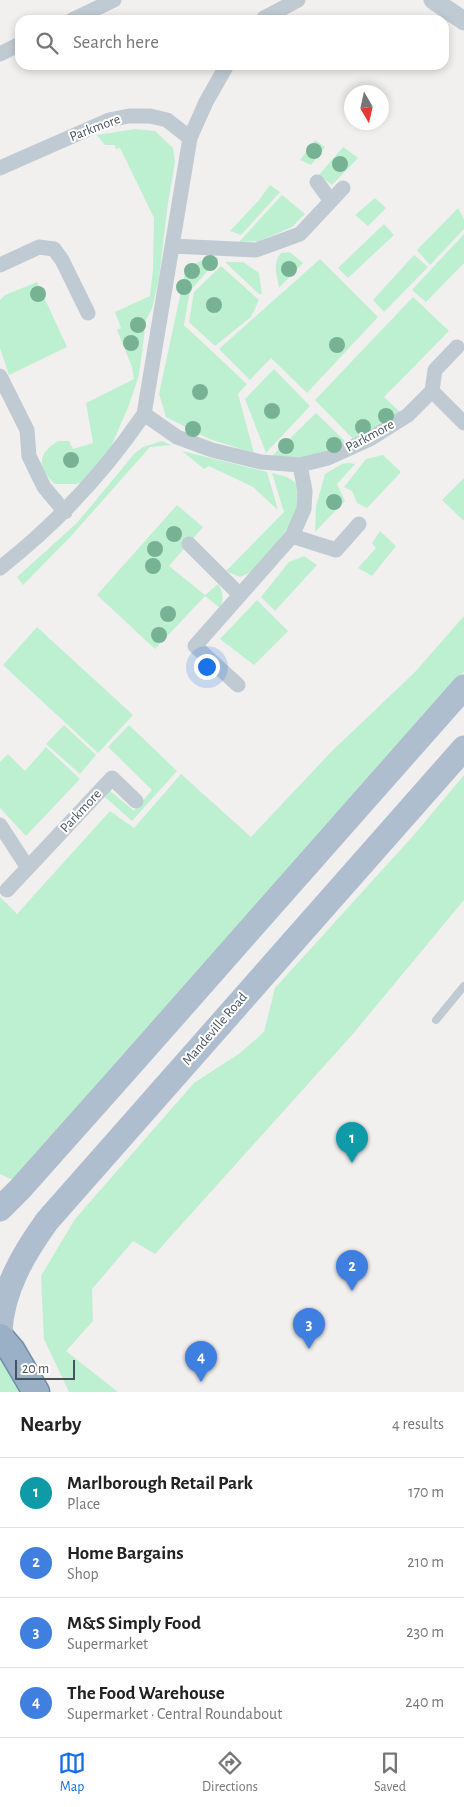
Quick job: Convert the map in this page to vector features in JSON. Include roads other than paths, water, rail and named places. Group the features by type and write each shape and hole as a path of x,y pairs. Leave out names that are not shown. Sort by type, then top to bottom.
{"highway":[{"path":"0,1337 12,1351 36,1392"}],"main road":[{"path":"0,1208 20,1190 464,686"},
{"name":"Mandeville Road","path":"0,1331 3,1308 21,1260 47,1221 464,748"}],"street":[{"path":"82,15 114,0"},
{"path":"265,15 271,0"},
{"path":"270,15 298,0"},
{"path":"433,0 464,21"},
{"path":"459,0 464,8"},
{"path":"0,54 15,46"},
{"path":"0,568 28,546 65,512 101,472 144,414 190,138 206,102 224,70"},
{"name":"Parkmore","path":"0,168 109,120 129,116 150,116 167,120 190,138"},
{"path":"317,182 331,201"},
{"path":"172,246 256,250 300,234 343,188"},
{"path":"0,265 39,247 54,249 62,260 88,313"},
{"path":"457,348 435,370 432,391 464,423"},
{"path":"0,376 26,430 29,456 44,487 65,512"},
{"name":"Parkmore","path":"144,414 178,438 212,450 261,462 300,465 328,458 370,439 408,414 432,391"},
{"path":"238,685 195,646 292,536 304,509 305,491 300,465"},
{"path":"292,536 336,550 359,524"},
{"path":"189,544 240,595"},
{"name":"Parkmore","path":"7,890 112,778 136,801"},
{"path":"0,825 28,868"}],"lane":[{"path":"436,1020 464,986"}],"place":[{"name":"Marlborough Retail Park","path":"352,1163"},
{"name":"Home Bargains","path":"352,1291"},
{"name":"M&S Simply Food","path":"309,1349"},
{"name":"The Food Warehouse","path":"201,1382"}]}
